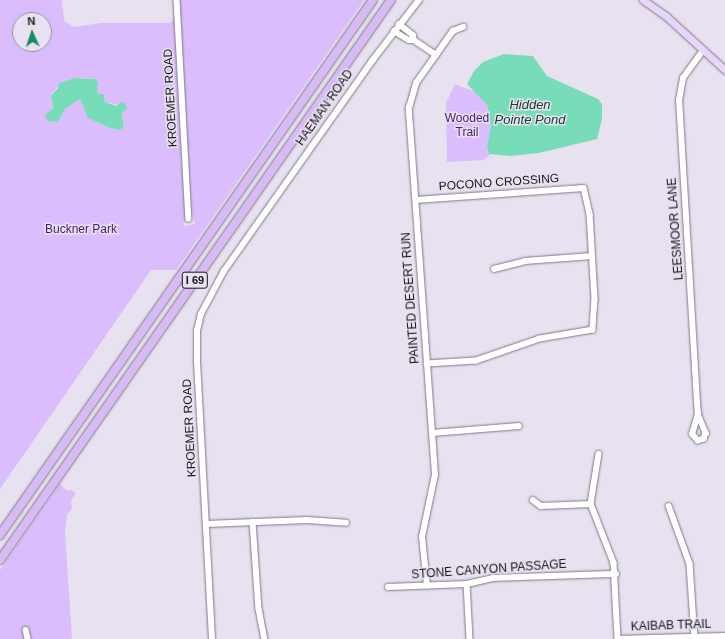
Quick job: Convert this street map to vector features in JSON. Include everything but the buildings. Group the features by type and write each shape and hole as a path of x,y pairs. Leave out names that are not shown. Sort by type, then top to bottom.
{"highway":[{"name":"I 69","path":"0,535 373,0"},
{"name":"I 69","path":"0,560 391,0"}],"main road":[{"path":"643,0 725,70"}],"street":[{"name":"KROEMER ROAD","path":"177,0 189,219"},
{"name":"HAEMAN ROAD","path":"252,230 399,24 419,0"},
{"path":"399,24 413,35 414,40"},
{"name":"PAINTED DESERT RUN","path":"427,586 422,537 435,474 409,103 413,89 436,55 453,32 463,27"},
{"path":"394,31 409,40 414,40 436,55"},
{"name":"LEESMOOR LANE","path":"698,414 679,101 683,78 703,50"},
{"name":"POCONO CROSSING","path":"416,200 584,188 589,207 592,256"},
{"name":"KROEMER ROAD","path":"212,639 197,331 201,312 210,293 252,230"},
{"path":"427,364 483,360 540,339 593,330 595,299 592,256 525,261 494,269"},
{"path":"432,433 519,426"},
{"path":"599,454 591,504 614,564 616,574 618,639"},
{"path":"533,500 541,506 591,504"},
{"path":"669,506 690,564 695,638"},
{"path":"206,524 307,520 346,523"},
{"path":"254,522 259,608 265,639"},
{"name":"STONE CANYON PASSAGE","path":"388,587 467,584 493,578 616,574"},
{"path":"467,584 470,639"},
{"path":"26,630 28,639"},
{"name":"KAIBAB TRAIL","path":"618,639 725,636"}],"green space":[{"name":"Buckner Park","path":"0,0 62,0 64,21 74,27 101,23 170,23 174,18 175,7 175,42 178,50 179,0 364,0 176,270 151,270 0,489","holes":["74,78 91,78 97,93 102,93 105,96 105,102 127,107 122,113 124,127 120,130 110,128 91,119 80,99 65,109 58,122 46,115 53,108 51,96 58,86","192,212 195,224 185,226 183,224"]},
{"name":"Wooded Trail","path":"455,84 478,93 487,105 491,124 487,150 490,155 483,160 447,162 446,103"},
{"path":"60,484 66,490 72,490 76,494 71,500 72,508 67,515 65,532 72,639 0,639 0,570"}],"water":[{"name":"Hidden Pointe Pond","path":"504,54 533,56 547,76 598,99 602,104 602,119 597,139 539,153 511,156 489,154 487,148 491,124 487,105 467,84 474,71 483,62"},
{"path":"74,78 95,79 98,82 97,93 104,94 105,102 117,106 121,102 126,104 127,109 122,113 124,127 120,130 110,128 88,118 80,99 65,109 58,122 47,121 45,115 53,108 51,96 58,88 58,84"}]}
